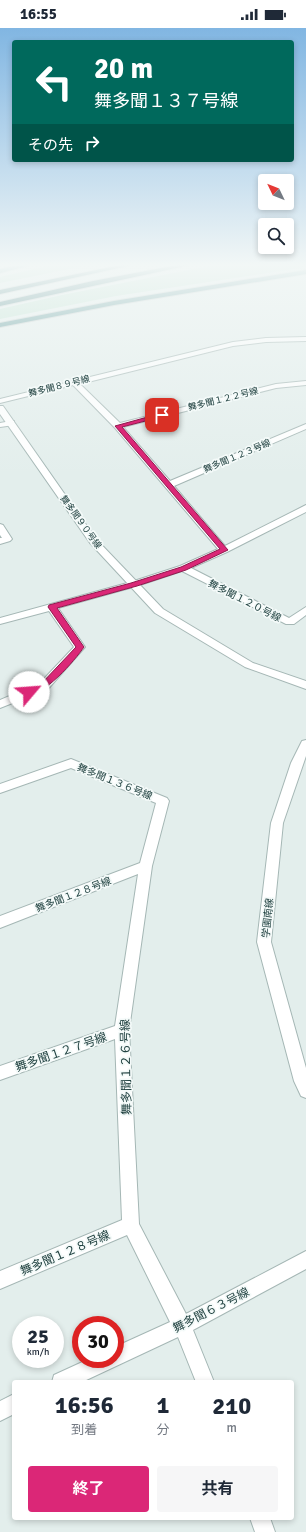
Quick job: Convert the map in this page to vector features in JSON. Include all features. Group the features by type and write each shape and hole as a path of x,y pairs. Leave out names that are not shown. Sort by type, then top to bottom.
{"street":[{"name":"舞多聞８９号線","path":"0,401 233,344 266,340 306,339"},
{"path":"74,382 118,426 224,550"},
{"name":"舞多聞１２２号線","path":"118,426 276,386 306,383"},
{"name":"舞多聞９０号線","path":"0,408 93,541 160,611 249,665 306,685"},
{"path":"0,426 11,423"},
{"name":"舞多聞１２３号線","path":"168,485 306,426"},
{"path":"0,621 134,584 183,568 224,550 306,508"},
{"path":"0,527 7,539 0,541"},
{"name":"舞多聞１２０号線","path":"183,568 290,622 306,610"},
{"path":"0,704 44,686 80,647 52,607"},
{"name":"学園南線","path":"306,744 297,763 277,823 264,942 306,1091"},
{"name":"舞多聞１３６号線","path":"0,788 71,763 163,800"},
{"name":"舞多聞１２６号線","path":"163,800 146,866 122,1030 131,1225 182,1326 204,1380"},
{"name":"舞多聞１２８号線","path":"0,922 146,866"},
{"name":"舞多聞１２７号線","path":"0,1073 122,1030"},
{"name":"舞多聞１２８号線","path":"0,1280 131,1225"},
{"name":"舞多聞６３号線","path":"124,1353 182,1326 306,1260"},
{"path":"65,1380 91,1368"},
{"path":"0,1410 12,1405"},
{"path":"261,1520 265,1532"}],"route":[{"path":"29,692 44,686 80,647 52,607 134,584 183,568 224,550 118,426 162,415"}]}
